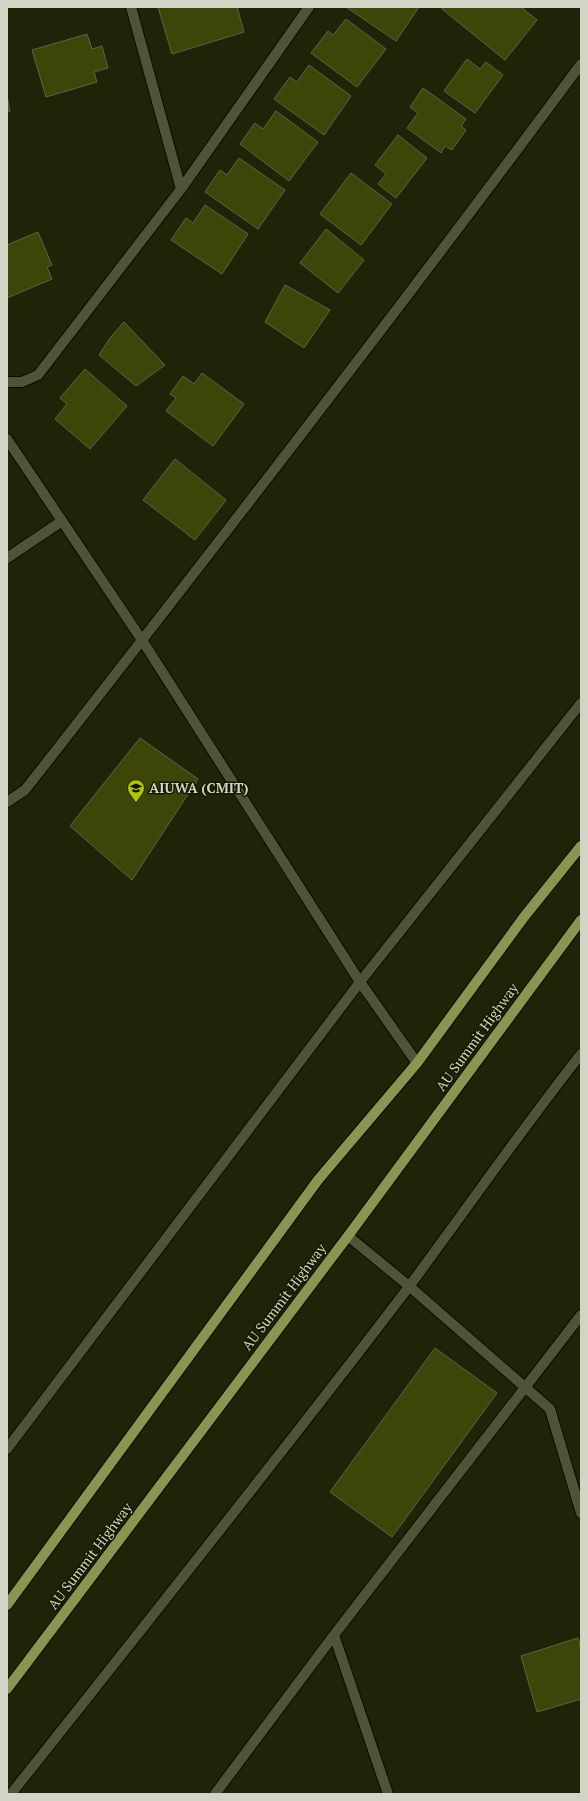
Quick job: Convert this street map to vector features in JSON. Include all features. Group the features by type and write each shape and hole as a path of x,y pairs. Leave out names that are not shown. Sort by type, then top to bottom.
{"main road":[{"path":"7,1605 318,1180 417,1063 524,917 581,846"},
{"name":"AU Summit Highway","path":"7,1689 348,1236 581,920"}],"street":[{"path":"131,7 181,189"},
{"path":"7,382 22,382 38,375 181,189 309,7"},
{"path":"7,802 25,790 142,640 500,173 581,64"},
{"path":"7,439 142,640 360,982 417,1063"},
{"path":"7,558 62,521"},
{"path":"7,1449 360,982 581,703"},
{"path":"11,1794 289,1443 409,1286 549,1094 581,1054"},
{"path":"348,1236 409,1286 550,1409 581,1513"},
{"path":"214,1794 334,1635 581,1315"},
{"path":"334,1635 388,1794"}],"building":[{"path":"158,7 237,7 244,32 172,54"},
{"path":"346,7 419,7 396,41"},
{"path":"443,7 521,7 537,20 505,60 442,9"},
{"path":"346,19 386,49 357,87 311,53 328,31 333,35"},
{"path":"87,34 92,49 102,46 108,68 94,72 97,82 46,97 32,50"},
{"path":"467,59 480,69 486,62 503,75 475,113 444,91"},
{"path":"309,65 351,96 324,135 274,99 290,77 297,82"},
{"path":"423,88 466,119 461,126 466,130 452,150 445,146 441,153 407,128 418,113 410,107"},
{"path":"7,96 10,111 7,112"},
{"path":"276,111 318,142 289,181 240,144 255,123 263,129"},
{"path":"398,135 427,158 396,198 378,184 386,174 375,165"},
{"path":"239,158 285,190 258,229 205,192 220,170 227,175"},
{"path":"351,173 392,204 361,245 320,214"},
{"path":"205,205 248,234 222,274 171,240 186,218 193,223"},
{"path":"326,229 364,260 338,293 300,263"},
{"path":"38,232 52,265 47,267 52,279 7,298 7,245"},
{"path":"285,285 330,310 304,348 265,322"},
{"path":"124,322 165,365 136,386 99,355 110,338"},
{"path":"85,369 127,406 90,449 55,419 67,404 60,398"},
{"path":"202,373 244,404 213,446 166,411 176,398 170,394 183,376 194,384"},
{"path":"175,459 226,500 195,540 143,500"},
{"name":"AIUWA (CMIT)","path":"140,738 198,779 132,880 70,826"},
{"path":"435,1348 497,1393 392,1537 330,1492"},
{"path":"578,1638 581,1648 581,1699 537,1712 521,1656"}],"place":[{"name":"AIUWA (CMIT)","path":"136,803"}]}
